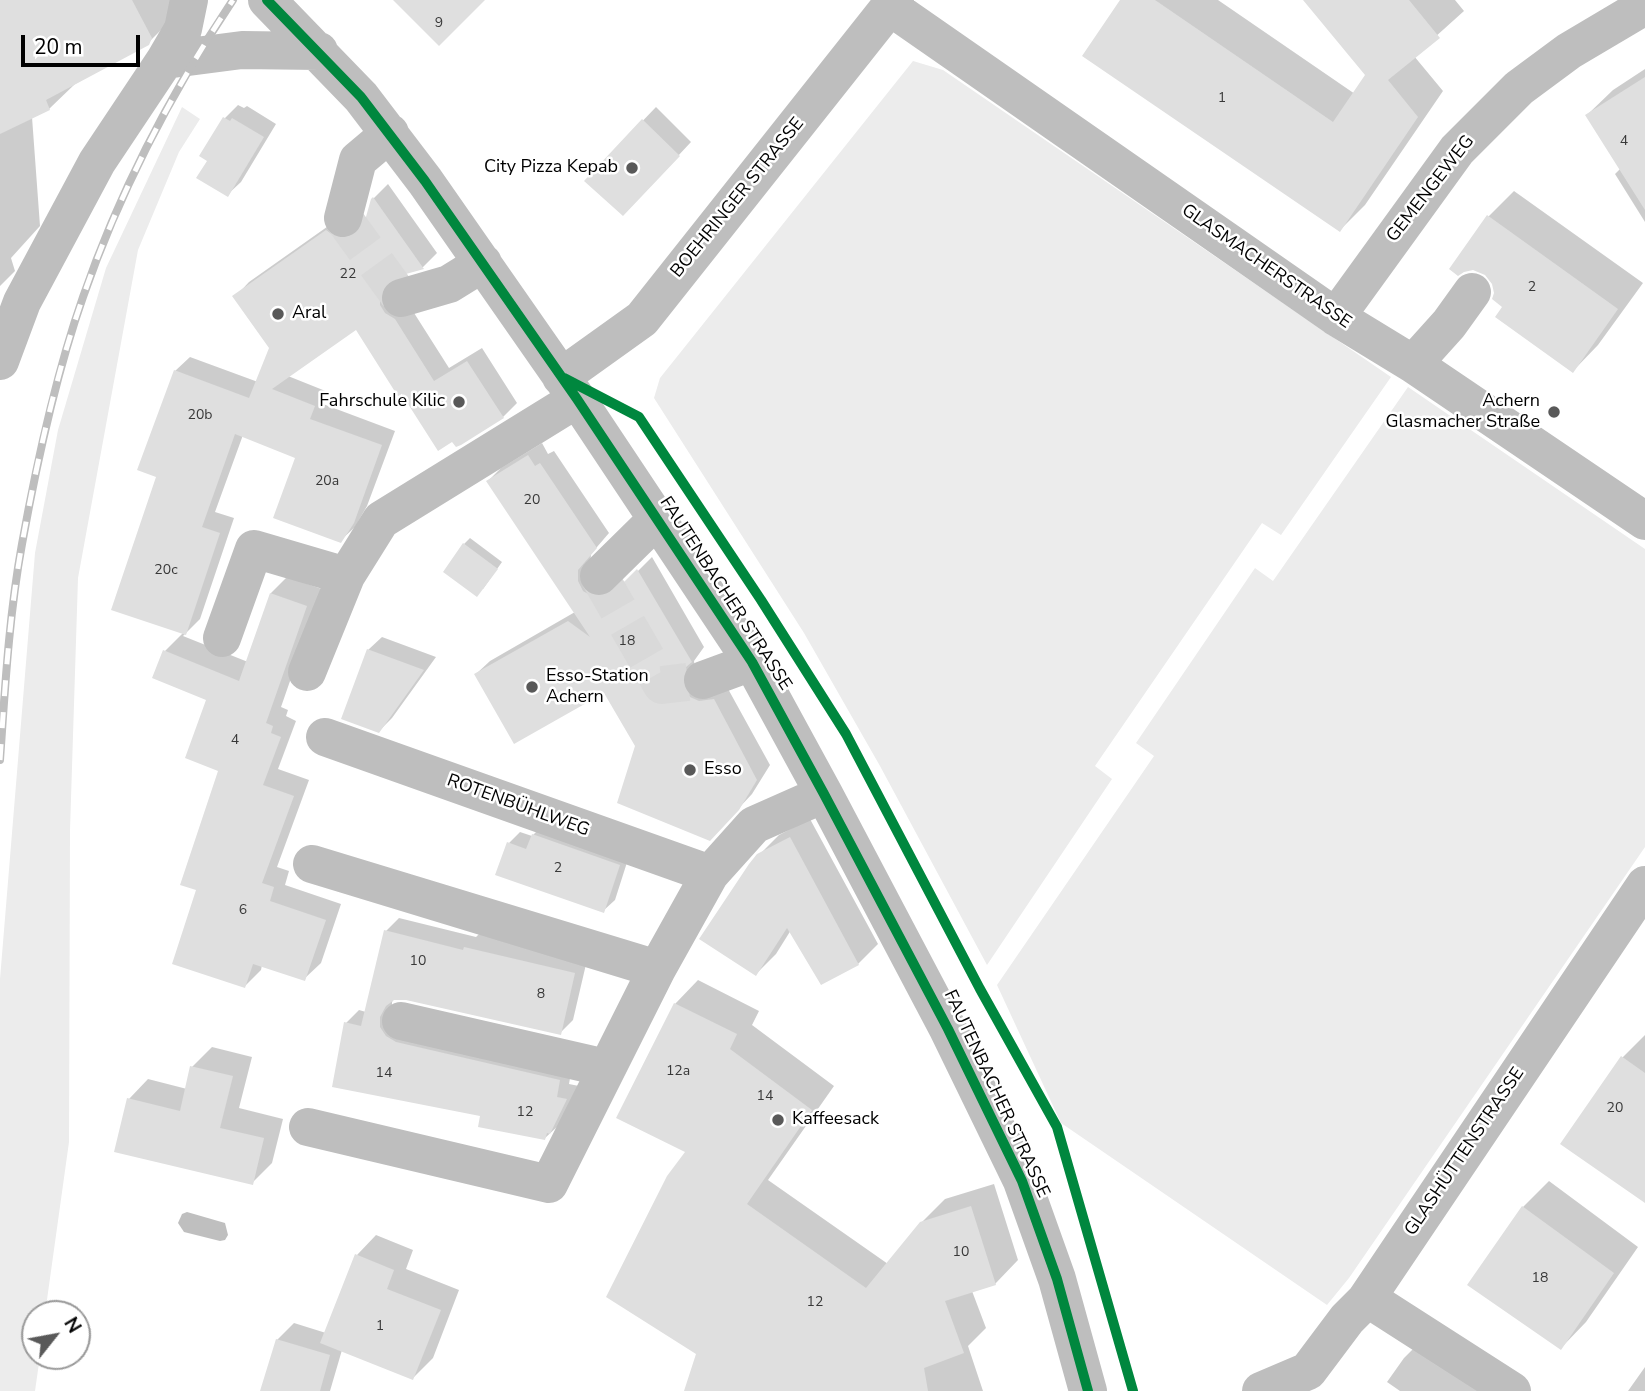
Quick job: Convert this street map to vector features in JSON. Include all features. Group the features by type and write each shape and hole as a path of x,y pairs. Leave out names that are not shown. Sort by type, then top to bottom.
{"street":[{"path":"0,361 11,314 97,162 166,60 183,29 189,0"},
{"name":"FAUTENBACHER STRASSE","path":"267,0 361,97 390,133 569,388 752,662 948,1030 1022,1181 1056,1279 1088,1391"},
{"name":"GLASMACHERSTRASSE","path":"893,3 1336,317 1413,364 1645,522"},
{"name":"BOEHRINGER STRASSE","path":"307,672 346,576 381,520 569,388 642,319 893,3"},
{"name":"GEMENGEWEG","path":"1336,317 1457,150 1519,88 1569,51 1645,6"},
{"path":"166,60 242,50 318,51"},
{"path":"343,218 358,160 390,133"},
{"path":"401,298 449,284 483,263"},
{"path":"1413,364 1449,324 1472,292"},
{"path":"599,576 657,519"},
{"path":"222,638 254,549 346,576"},
{"path":"703,680 752,662"},
{"name":"ROTENBÜHLWEG","path":"325,737 710,874"},
{"path":"308,1127 549,1184 657,969 710,874 754,825 824,794"},
{"path":"312,864 657,969"},
{"name":"GLASHÜTTENSTRASSE","path":"1261,1391 1308,1371 1347,1319 1367,1298 1645,885"},
{"path":"401,1021 606,1068"},
{"path":"1367,1298 1512,1391"}],"shaded area":[{"path":"913,61 943,70 1391,377 1281,535 1262,523 1095,766 1112,779 987,965 880,766 804,633 654,398 660,378"},
{"path":"182,107 200,119 179,152 138,250 78,578 70,830 69,1142 47,1300 21,1300 21,1370 38,1370 35,1391 0,1391 0,979 35,553 58,430 106,268"},
{"path":"1408,387 1645,549 1645,847 1349,1278 1327,1305 1061,1123 997,985 1154,756 1136,743 1255,568 1273,581"},
{"path":"187,1212 225,1223 228,1235 225,1240 184,1232 178,1223 182,1214"}],"building":[{"path":"0,0 132,0 152,38 149,45 46,100 50,110 0,134"},
{"path":"393,0 485,0 439,46"},
{"path":"1120,0 1155,0 1333,122 1365,75 1303,0 1409,0 1440,38 1388,80 1418,117 1340,232 1082,56"},
{"path":"1645,77 1645,210 1585,115"},
{"path":"223,117 230,121 232,118 264,137 228,197 196,178 207,161 199,156"},
{"name":"City Pizza Kepab","path":"642,119 680,156 623,216 584,181"},
{"path":"373,197 424,269 386,282 380,292 380,305 385,313 395,319 434,381 467,361 504,418 461,445 456,447 452,442 438,451 401,393 399,398 356,330 272,389 315,406 310,419 382,445 354,523 341,543 273,518 295,458 235,434 202,527 220,533 186,635 111,610 156,477 137,470 174,370 249,398 269,348 232,296 326,230 338,239 348,239 358,234"},
{"path":"1487,215 1618,309 1573,373 1495,317 1502,307 1492,299 1492,284 1485,275 1473,270 1458,276 1449,269"},
{"path":"528,455 535,466 540,463 597,548 578,570 578,581 583,591 593,597 605,597 614,592 637,569 692,662 682,676 683,688 690,697 699,701 714,699 757,780 739,810 710,841 617,803 635,746 604,693 514,744 474,674 568,621 590,637 486,481"},
{"path":"463,543 498,569 477,597 443,572"},
{"path":"270,593 307,606 266,723 273,726 271,733 281,737 263,785 294,796 262,883 274,887 270,901 326,920 305,981 253,964 245,988 172,964 196,890 180,885 218,771 185,758 206,700 152,678 163,650 239,681"},
{"path":"367,649 424,670 379,733 341,719"},
{"path":"532,834 620,865 604,913 495,875 507,842 526,849"},
{"path":"790,837 859,965 821,985 787,928 756,976 699,939 757,854"},
{"path":"384,930 463,950 464,947 575,973 561,1035 406,1000 394,1000 386,1006 380,1017 380,1027 386,1036 396,1042 560,1080 557,1097 567,1099 545,1140 478,1127 480,1116 332,1087 344,1022 361,1026"},
{"path":"674,1003 737,1034 730,1049 812,1110 747,1204 866,1288 920,1222 971,1206 996,1285 945,1301 964,1353 924,1368 928,1391 684,1391 696,1354 606,1297 667,1176 685,1152 616,1118"},
{"path":"1621,1056 1645,1073 1645,1203 1560,1144"},
{"path":"190,1066 233,1076 220,1128 264,1138 253,1185 114,1152 127,1098 180,1111"},
{"path":"1522,1206 1614,1273 1561,1350 1467,1285"},
{"path":"355,1254 394,1270 387,1289 441,1310 413,1380 320,1343"},
{"path":"276,1339 330,1355 320,1391 260,1391"}],"tunnel":[{"path":"343,218 401,298"},
{"path":"599,576 662,685 703,680"}],"railway":[{"path":"0,760 11,625 22,544 48,419 73,327 97,258 130,181 189,70 233,0"}],"cycle path":[{"path":"267,0 361,97 425,181 577,399 752,662 948,1029 1022,1181 1057,1279 1088,1391"},
{"path":"564,378 639,417 846,734 980,989 1057,1127 1133,1391"}],"place":[{"name":"City Pizza Kepab","path":"632,168"},
{"name":"Aral","path":"278,314"},
{"name":"Fahrschule Kilic","path":"459,402"},
{"name":"Achern Glasmacher Straße","path":"1554,412"},
{"name":"Esso-Station Achern","path":"532,687"},
{"name":"Esso","path":"690,770"},
{"name":"Kaffeesack","path":"778,1120"}]}
